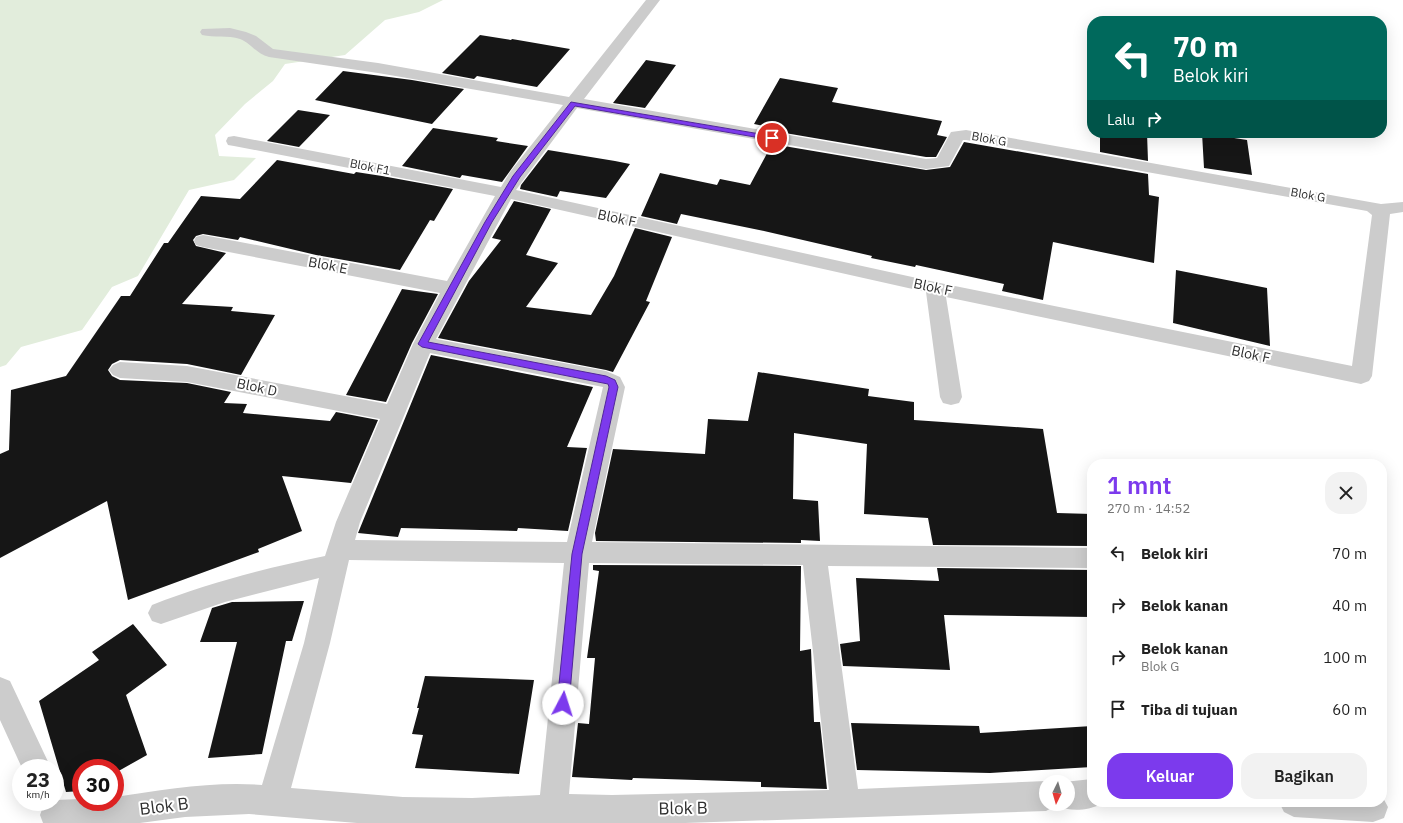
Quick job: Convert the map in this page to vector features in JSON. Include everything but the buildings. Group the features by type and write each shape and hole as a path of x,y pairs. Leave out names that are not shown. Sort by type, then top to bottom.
{"street":[{"path":"284,802 317,643 337,557 348,522 392,413 422,344 488,222 516,176 653,0"},
{"path":"206,32 239,34 251,39 259,48 269,52 371,67 573,104"},
{"name":"Blok G","path":"573,104 926,164 944,162 957,136 966,135 1376,208"},
{"name":"Blok F1","path":"234,141 507,193"},
{"name":"Blok F","path":"507,193 935,288 1361,376 1381,214 1376,208"},
{"path":"1376,208 1403,207"},
{"name":"Blok E","path":"203,240 453,289"},
{"path":"935,288 951,397"},
{"path":"422,344 606,379 612,382 614,387 577,554 553,809"},
{"name":"Blok D","path":"120,370 187,374 392,413"},
{"path":"161,614 192,601 337,557 577,554 1087,558"},
{"path":"814,555 845,804"},
{"path":"0,690 33,759"},
{"path":"1075,795 1087,794"},
{"name":"Blok B","path":"53,813 111,812 185,802 249,799 403,812 472,813 553,809 612,810 845,804 1039,796"}],"green space":[{"path":"0,0 443,0 419,12 385,20 345,55 285,64 273,81 245,104 215,135 219,156 256,158 234,180 189,190 138,276 112,287 82,330 21,347 6,365 0,367"}],"route":[{"path":"563,704 577,554 614,387 612,382 606,379 422,344 488,222 516,176 573,104 772,138"}]}
